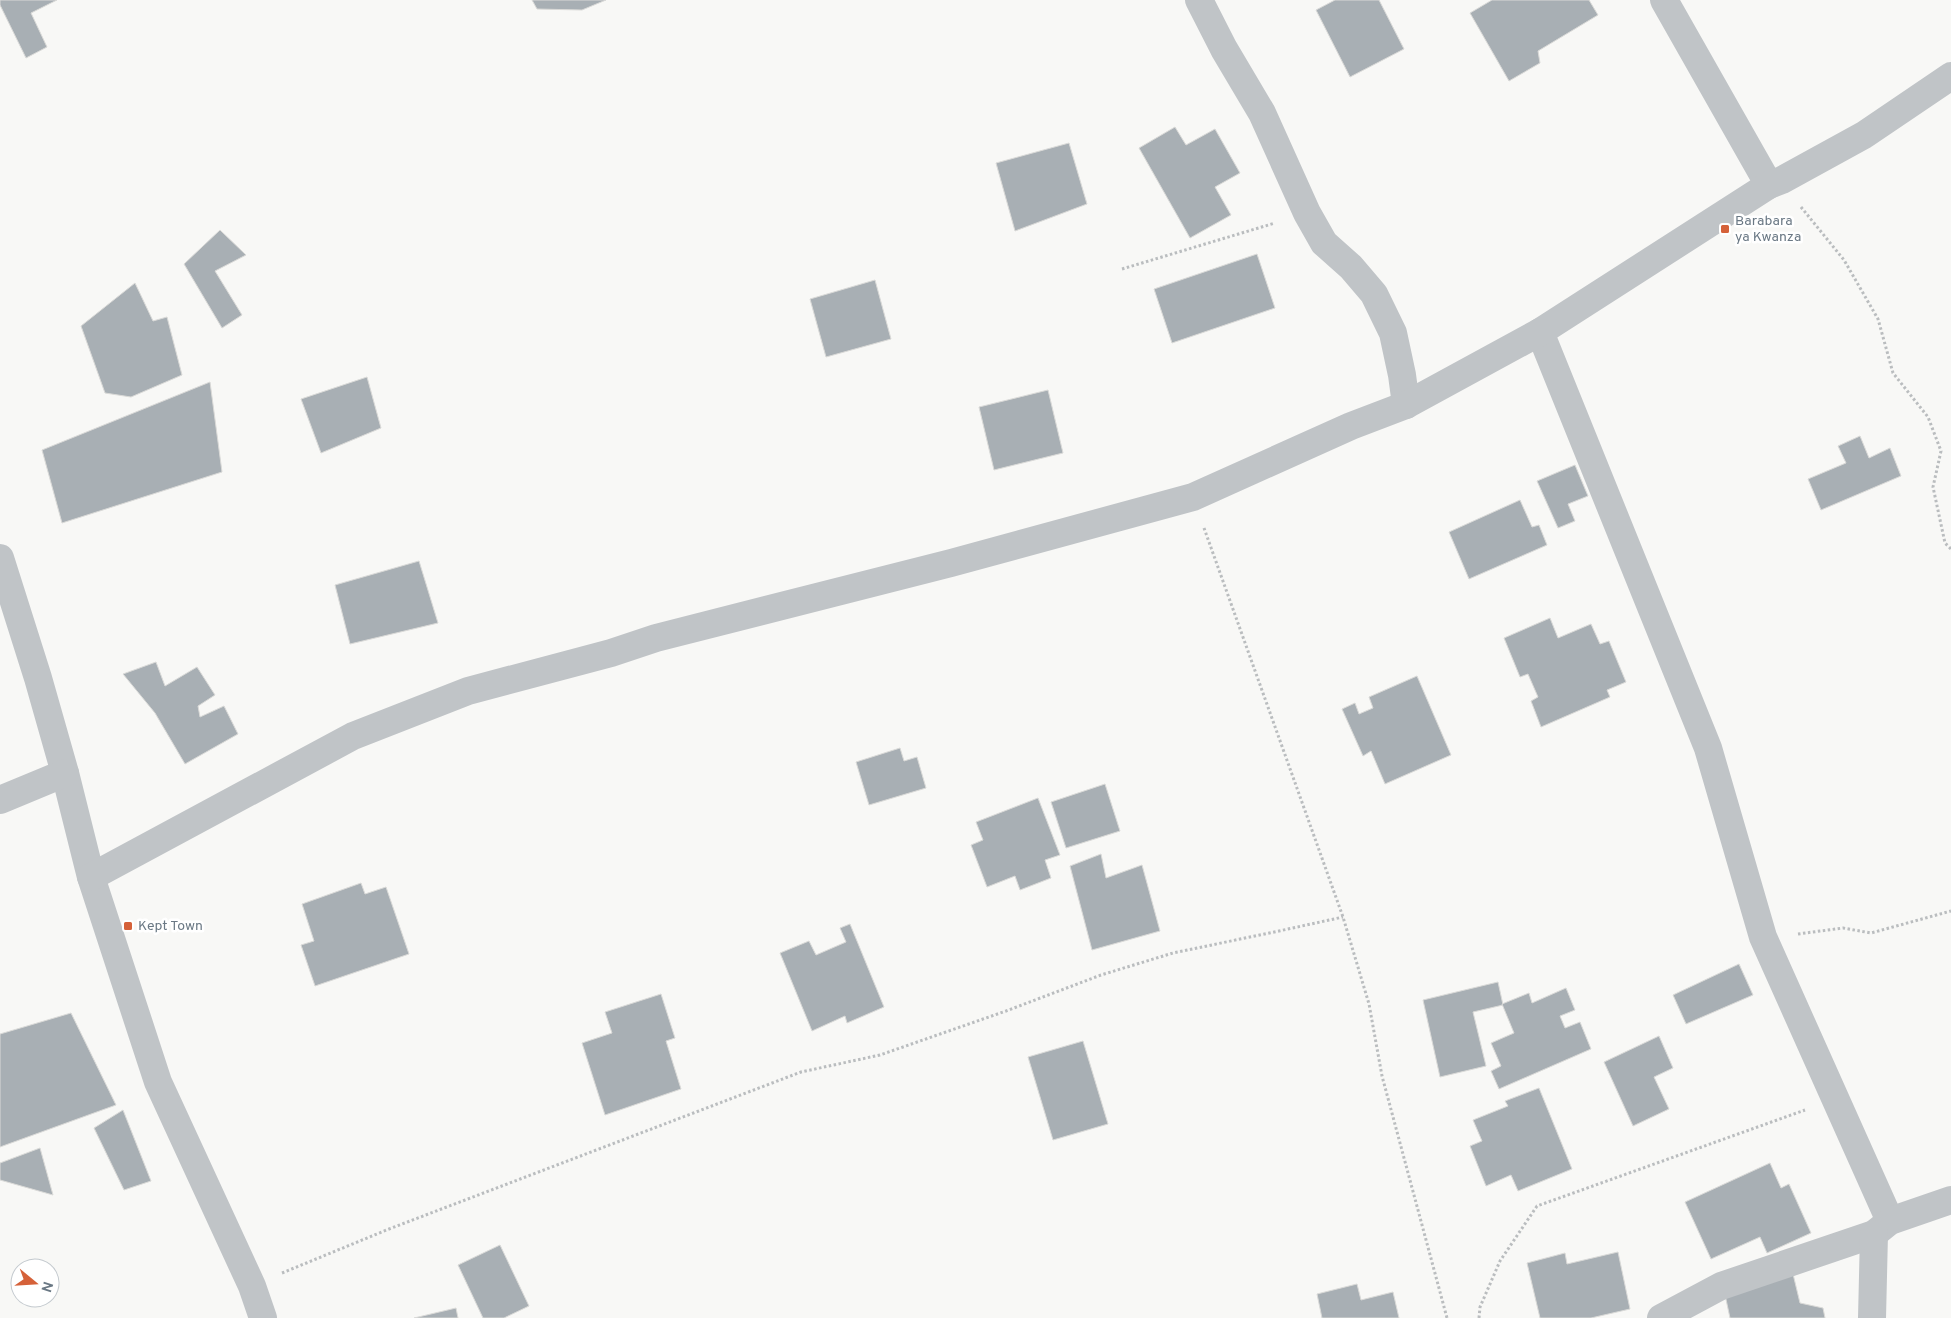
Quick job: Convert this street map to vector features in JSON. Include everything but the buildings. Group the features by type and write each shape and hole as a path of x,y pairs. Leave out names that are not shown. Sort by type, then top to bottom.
{"street":[{"path":"1199,0 1224,49 1262,113 1307,214 1324,243 1351,267 1374,294 1393,333 1406,405"},
{"path":"1664,0 1776,183"},
{"path":"91,877 353,736 468,691 611,653 656,638 951,563 1193,497 1351,426 1406,405 1540,332 1776,183 1864,135 1951,76"},
{"path":"1540,332 1708,748 1762,937 1835,1099 1882,1228 1872,1318"},
{"path":"0,558 38,678 65,773 91,877 158,1082 252,1286 263,1318"},
{"path":"0,800 65,773"},
{"path":"1661,1318 1721,1286 1882,1228 1951,1200"}],"path":[{"path":"1776,183 1809,218 1844,260 1878,319 1892,373 1928,417 1941,451 1933,487 1945,543 1951,550"},
{"path":"1122,269 1307,214"},
{"path":"1193,497 1343,916 1370,1004 1382,1076 1448,1318"},
{"path":"1762,937 1843,928 1870,933 1951,911"},
{"path":"252,1286 389,1229 801,1072 880,1055 1006,1011 1101,975 1173,953 1279,932 1343,916"},
{"path":"1479,1318 1480,1307 1500,1262 1537,1206 1835,1099"}],"place":[{"name":"Barabara ya Kwanza","path":"1725,229"},
{"name":"Kept Town","path":"128,926"}]}
